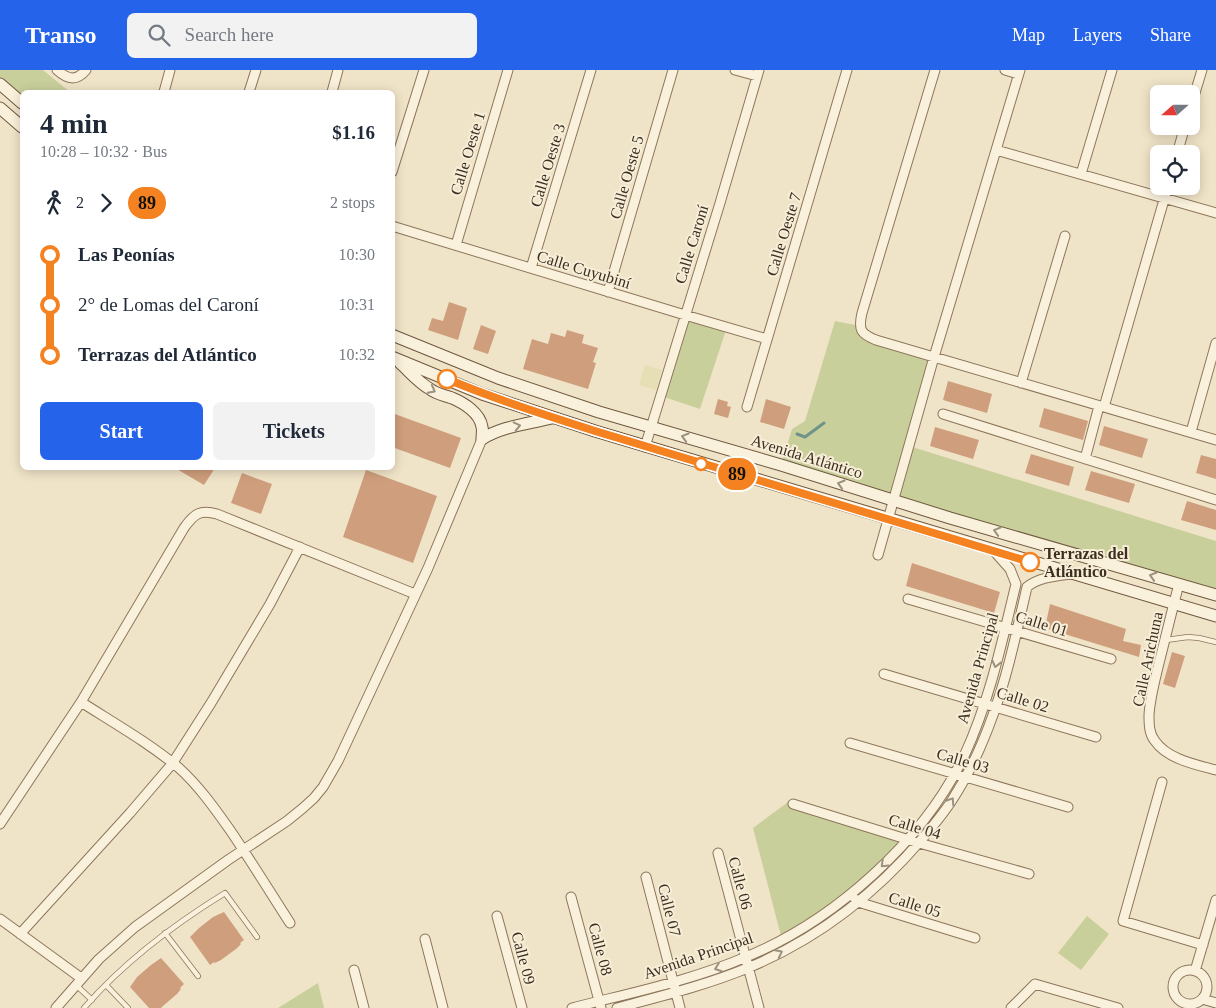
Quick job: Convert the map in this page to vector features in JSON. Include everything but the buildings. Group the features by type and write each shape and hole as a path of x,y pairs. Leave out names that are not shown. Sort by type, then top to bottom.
{"main road":[{"path":"0,84 20,101"},
{"path":"0,108 20,125"},
{"name":"Avenida Atlántico","path":"395,336 498,378 591,409 1216,596"},
{"path":"395,357 482,394 645,447 1216,616"},
{"path":"395,358 428,388 468,407 483,428 482,439"},
{"path":"482,439 501,430 553,418"}],"street":[{"path":"57,70 67,78 82,75 86,70"},
{"path":"165,90 170,70"},
{"path":"251,90 256,70"},
{"path":"333,90 338,70"},
{"path":"395,162 424,70"},
{"name":"Calle Oeste 1","path":"456,245 508,70"},
{"name":"Calle Oeste 3","path":"531,268 591,70"},
{"name":"Calle Oeste 5","path":"608,292 673,70"},
{"path":"736,70 758,73"},
{"name":"Calle Oeste 7","path":"747,407 848,70"},
{"path":"935,70 860,321 864,335 1216,440"},
{"path":"878,556 934,357 1019,72 1005,70"},
{"path":"1081,174 1112,70"},
{"path":"1197,85 1202,70"},
{"name":"Calle Caroní","path":"645,447 758,73"},
{"path":"996,150 1216,213"},
{"path":"1085,459 1165,195"},
{"name":"Calle Cuyubiní","path":"395,227 767,339"},
{"path":"1021,383 1065,236"},
{"path":"1191,432 1216,343"},
{"path":"943,414 1216,500"},
{"path":"56,1008 99,959 135,927 287,821 314,798 323,787 338,761 416,594 482,439"},
{"path":"0,824 80,702 184,528 196,514 208,511 217,514 416,594"},
{"path":"20,934 172,764 265,613 300,547"},
{"name":"Avenida Principal","path":"572,1008 600,1004 746,958 791,935 851,893 907,840 932,809 955,773 965,755 985,703 1016,584 1010,569 994,551"},
{"name":"Avenida Principal","path":"617,1008 715,981 748,968 804,940 858,902 894,870 919,843 945,810 966,776 996,706 1027,587 1040,579 1072,574"},
{"name":"Calle Arichuna","path":"1179,584 1155,679 1149,714 1149,726 1153,740 1164,750 1186,762 1216,770"},
{"name":"Calle 01","path":"908,599 1111,659"},
{"name":"Calle 02","path":"884,674 1096,737"},
{"path":"80,702 143,742 179,769 205,797 244,850 290,923"},
{"name":"Calle 03","path":"850,742 1068,807"},
{"path":"1162,782 1123,922 1203,945"},
{"name":"Calle 04","path":"793,804 907,840 1028,874"},
{"name":"Calle 06","path":"718,854 759,1008"},
{"name":"Calle 07","path":"646,877 680,1008"},
{"path":"851,893 858,902"},
{"name":"Calle 08","path":"571,897 600,1004"},
{"path":"1195,971 1216,900"},
{"name":"Calle 05","path":"858,902 975,938"},
{"name":"Calle 09","path":"497,916 522,1008"},
{"path":"0,919 78,981"},
{"path":"425,938 443,1008"},
{"path":"354,970 364,1008"},
{"path":"1188,970 1195,971 1203,976 1211,986 1202,999 1195,1004 1184,1006 1174,990 1175,980 1178,975 1188,970"},
{"path":"1011,1008 1035,984 1095,1005 1118,1008"},
{"path":"1202,999 1216,1003"}],"lane":[{"path":"1165,640 1188,637 1216,642"},
{"path":"84,1008 134,958 165,933 225,893 257,937"},
{"path":"165,933 198,976"},
{"path":"78,981 92,1000"},
{"path":"106,985 128,1008"}],"shaded area":[{"path":"645,365 662,370 656,390 639,385"}],"green space":[{"path":"0,70 43,70 68,90 20,90 20,101 0,84"},
{"path":"685,315 727,327 700,409 661,396"},
{"path":"835,321 860,326 861,331 934,357 909,446 1216,541 1216,595 781,465 792,429 805,421"},
{"path":"788,802 907,839 874,873 782,940 753,828"},
{"path":"1087,916 1109,934 1081,970 1058,953"},
{"path":"318,983 324,1008 278,1008"}],"waterway":[{"path":"797,434 805,437 824,423"}],"bus line":[{"name":"89","path":"447,379 482,394 595,431 1030,562"}],"place":[{"name":"Terrazas del Atlántico","path":"1030,562"}]}
